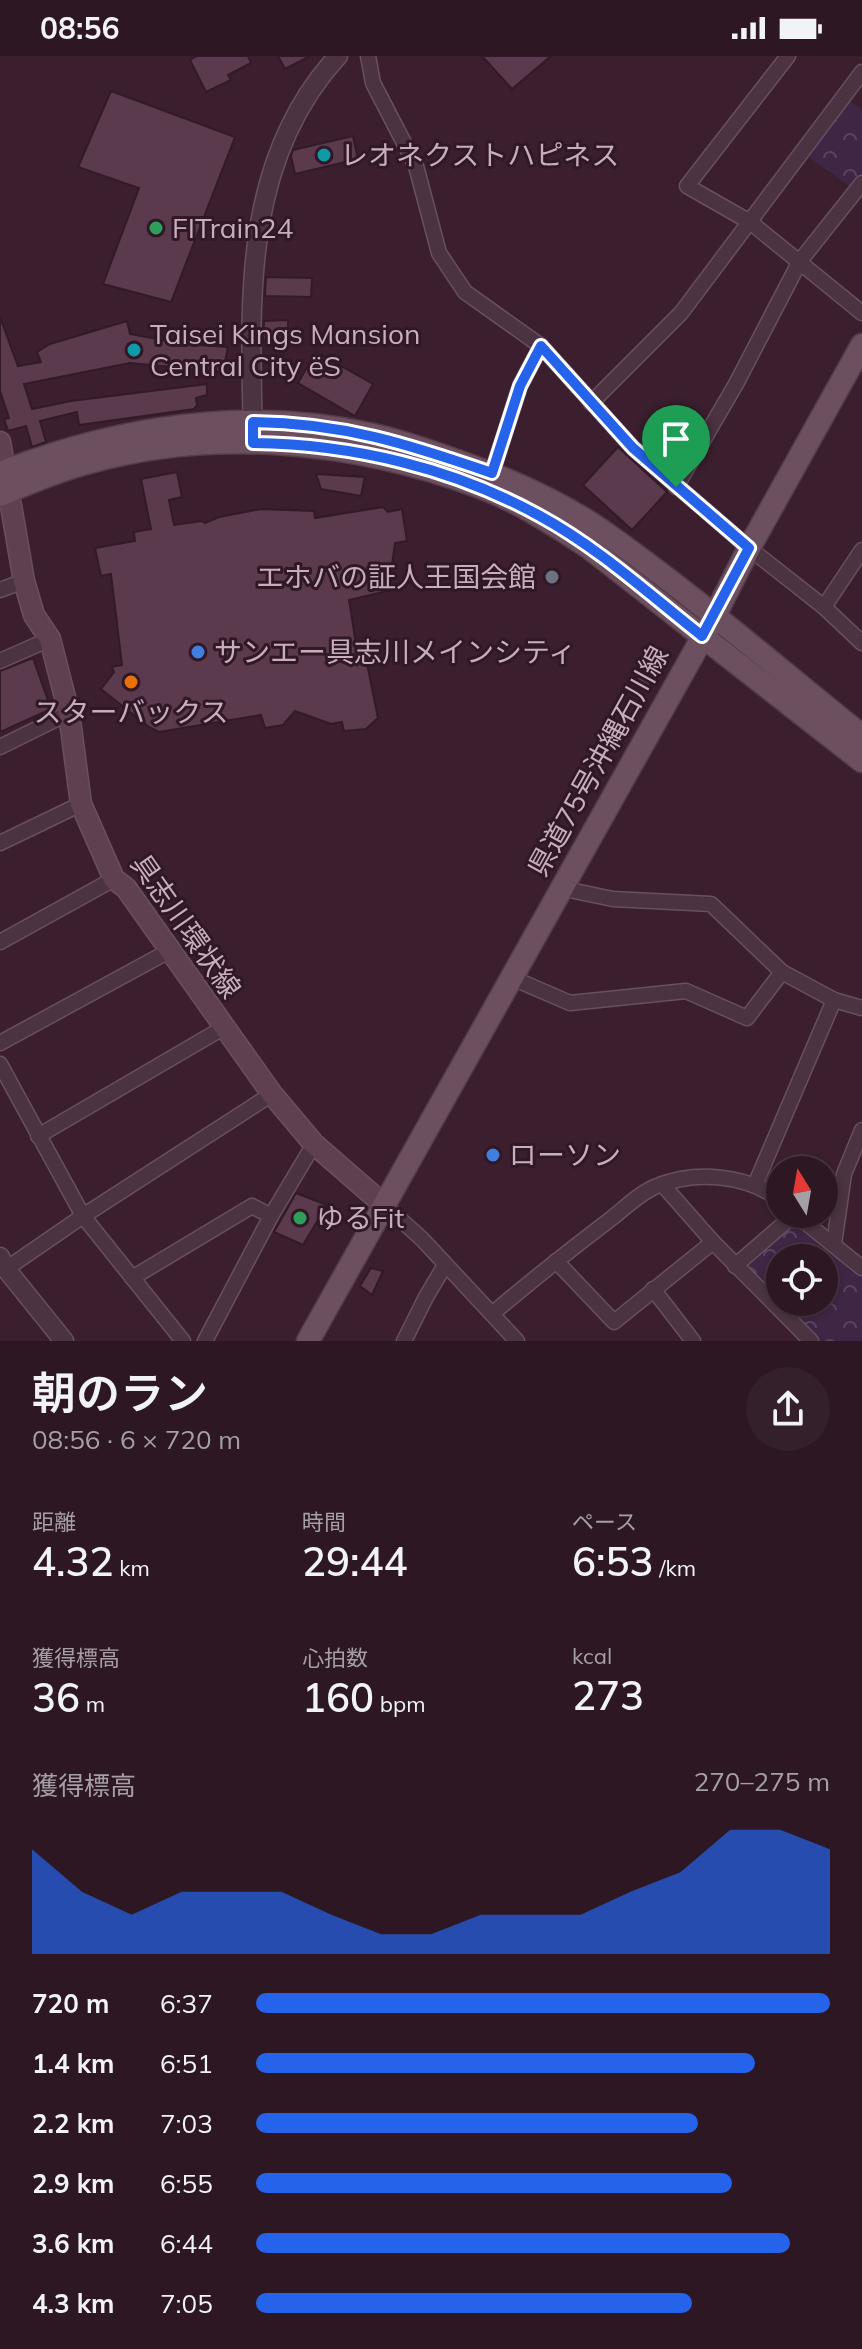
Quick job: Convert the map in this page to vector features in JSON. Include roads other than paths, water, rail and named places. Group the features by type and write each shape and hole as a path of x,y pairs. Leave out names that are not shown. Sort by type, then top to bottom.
{"main road":[{"name":"県道75号沖縄石川線","path":"308,1341 862,345"},
{"path":"4,482 147,450 193,445 253,432 329,427 374,435 492,473 553,502 599,529 862,761"},
{"path":"253,432 369,454 482,488 541,516 708,626 862,736"},
{"name":"具志川環状線","path":"0,442 4,482 24,581 34,615 50,639 69,713 81,804 114,879 126,888 272,1094 314,1144 383,1204"}],"street":[{"path":"253,432 252,288 259,218 274,162 315,85 338,56"},
{"path":"368,56 373,83 416,166 439,253 465,292 541,346 633,448 749,548 824,607 862,643"},
{"path":"788,56 687,186 750,222 862,313"},
{"path":"591,403 681,313 862,72"},
{"path":"676,487 736,384 800,261 862,183"},
{"path":"492,473 520,386 541,346"},
{"path":"824,607 862,550"},
{"path":"0,590 24,581"},
{"path":"0,661 50,639"},
{"path":"0,747 69,713"},
{"path":"0,843 81,804"},
{"path":"0,942 114,879"},
{"path":"560,888 613,899 711,904 782,972 834,1000 862,1008"},
{"path":"0,1043 169,951"},
{"path":"510,977 570,1003 686,991 747,1018 782,972"},
{"path":"755,1185 834,1000"},
{"path":"38,1136 223,1028"},
{"path":"0,1064 83,1216 183,1341"},
{"path":"64,1341 2,1267 272,1094"},
{"path":"813,1228 834,1244 844,1174 862,1130"},
{"path":"205,1341 271,1216 314,1144"},
{"path":"492,1314 652,1187 707,1178 732,1179 766,1192"},
{"path":"662,1184 735,1266 811,1341"},
{"path":"383,1204 422,1239 517,1341"},
{"path":"132,1278 252,1206 271,1216"},
{"path":"735,1266 779,1228"},
{"path":"556,1261 614,1322 713,1242"},
{"path":"838,1247 862,1268"},
{"path":"404,1341 445,1265"},
{"path":"653,1289 693,1341"}],"place":[{"name":"レオネクストハピネス","path":"324,155"},
{"name":"FITrain24","path":"156,228"},
{"name":"Taisei Kings Mansion Central City ëS","path":"134,350"},
{"name":"エホバの証人王国会館","path":"552,577"},
{"name":"サンエー具志川メインシティ","path":"198,652"},
{"name":"スターバックス","path":"131,682"},
{"name":"ローソン","path":"493,1155"},
{"name":"ゆるFit","path":"300,1218"}]}
